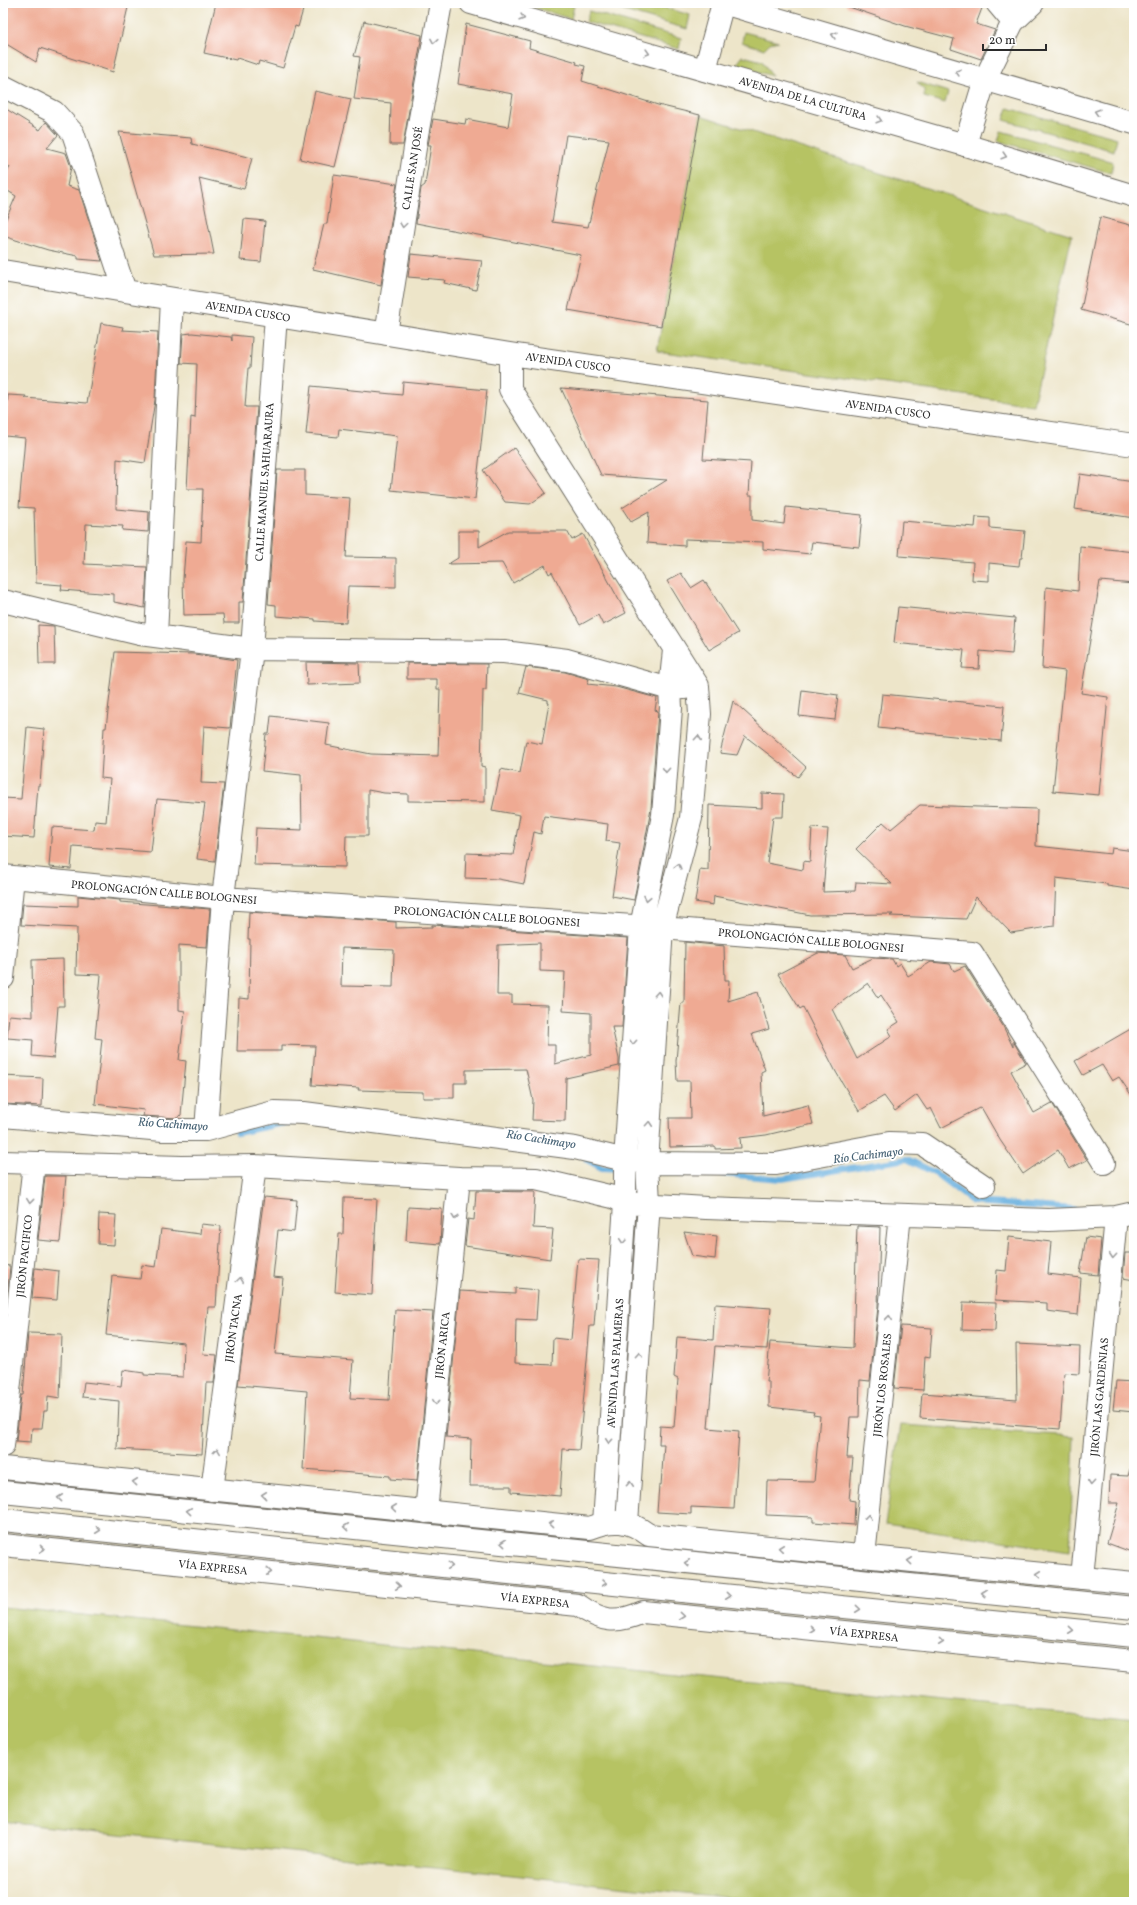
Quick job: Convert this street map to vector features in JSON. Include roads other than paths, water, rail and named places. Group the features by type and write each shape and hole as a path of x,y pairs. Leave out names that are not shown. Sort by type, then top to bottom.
{"main road":[{"name":"CALLE SAN JOSÉ","path":"386,334 417,135 441,3"},
{"name":"AVENIDA DE LA CULTURA","path":"471,3 965,145 1134,196"},
{"path":"705,70 723,3 1134,124"},
{"path":"997,3 1013,22"},
{"path":"965,145 985,80 1013,22 1033,3"},
{"path":"3,86 54,112 73,133 125,291"},
{"name":"AVENIDA CUSCO","path":"3,271 510,354 1134,445"},
{"path":"156,636 172,299"},
{"name":"CALLE MANUEL SAHUARAURA","path":"206,1130 222,898 252,649 276,316"},
{"path":"510,354 510,389 698,686 700,714 691,818 652,928"},
{"path":"3,601 156,636 252,649 504,652 567,660 670,689 698,686"},
{"path":"652,928 663,815 670,689 674,650"},
{"path":"663,815 691,818"},
{"path":"3,978 8,877"},
{"name":"PROLONGACIÓN CALLE BOLOGNESI","path":"8,877 222,898 652,928 972,953 1104,1163"},
{"name":"AVENIDA LAS PALMERAS","path":"597,1526 625,1195 625,1160 652,928"},
{"name":"AVENIDA LAS PALMERAS","path":"627,1523 648,1194 646,1163 652,928"},
{"path":"3,1116 163,1130 206,1130 274,1112 304,1112 575,1148 625,1160 646,1163 776,1164 889,1143 922,1144 984,1186"},
{"path":"3,1162 182,1167 255,1166 458,1178 536,1179 613,1197 648,1194 706,1208 1049,1220 1125,1215"},
{"name":"JIRÓN PACIFICO","path":"3,1446 34,1163"},
{"name":"JIRÓN TACNA","path":"212,1490 255,1166"},
{"name":"JIRÓN ARICA","path":"426,1512 458,1178"},
{"name":"JIRÓN LOS ROSALES","path":"864,1556 900,1215"},
{"name":"JIRÓN LAS GARDENIAS","path":"1092,1579 1125,1215"},
{"path":"3,1468 426,1512 597,1526"},
{"path":"174,1486 254,1518"},
{"path":"3,1492 1134,1608"},
{"path":"3,1520 662,1589 1134,1636"},
{"path":"578,1605 570,1592 566,1578 566,1564 570,1550 578,1538 597,1526 616,1521 639,1527 649,1535 658,1546 664,1561 665,1575 662,1589 654,1602 644,1612"},
{"path":"649,1535 1134,1583"},
{"name":"VÍA EXPRESA","path":"3,1545 578,1605 592,1615 609,1620 627,1619 644,1612 1134,1661"},
{"path":"170,1562 253,1546"},
{"path":"1013,1596 1092,1579"},
{"path":"1006,1624 1092,1657"}],"waterway":[{"name":"Río Cachimayo","path":"237,1133 289,1122"},
{"name":"Río Cachimayo","path":"723,1174 782,1179 907,1159 935,1173 973,1202 1074,1209"},
{"name":"Río Cachimayo","path":"587,1160 602,1168 622,1169"}]}
